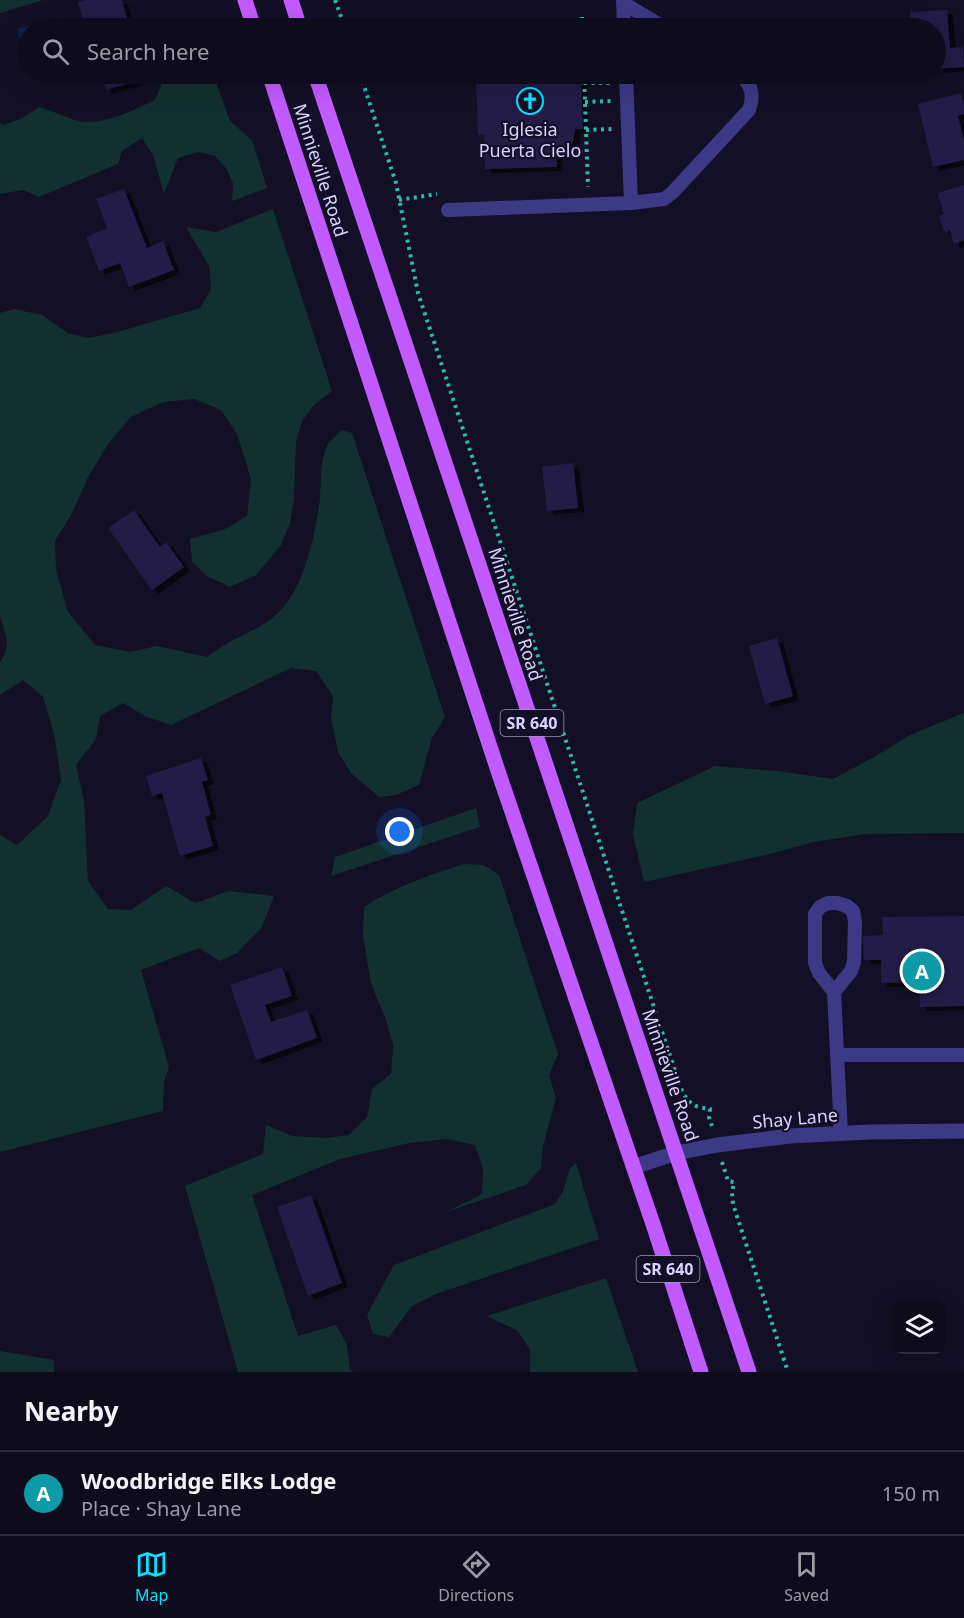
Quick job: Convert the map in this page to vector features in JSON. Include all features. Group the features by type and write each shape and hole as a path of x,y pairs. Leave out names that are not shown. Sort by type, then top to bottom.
{"main road":[{"path":"245,0 251,18"},
{"path":"291,0 297,18"},
{"name":"Minnieville Road","path":"272,84 496,763 654,1227 700,1372"},
{"name":"Minnieville Road","path":"318,84 749,1372"}],"street":[{"name":"Shay Lane","path":"633,1167 676,1153 717,1145 790,1136 964,1131"}],"lane":[{"path":"623,1 624,18"},
{"path":"623,1 649,18"},
{"path":"626,84 631,203"},
{"path":"448,210 631,203 664,199 749,110 753,95 748,84"},
{"path":"834,992 851,971 854,962 855,922 853,911 848,906 828,903 820,907 815,914 815,963 819,973 834,992 841,1133"},
{"path":"837,1055 964,1055"}],"path":[{"path":"335,0 341,18"},
{"path":"363,84 393,173 418,293 681,1089 690,1103 698,1107 710,1108 709,1117"},
{"path":"584,84 588,188"},
{"path":"585,102 627,101"},
{"path":"399,200 443,194"},
{"path":"728,1181 735,1182 732,1193 733,1204 788,1372"}],"green space":[{"path":"0,0 43,0 0,13"},
{"path":"162,84 217,84 230,121 252,140 267,188 232,201 233,183 226,168 215,156 199,152 178,158 164,194 153,155 142,138 122,151 118,164 39,197 23,190 0,194 0,123 4,125 20,119 40,107 69,118 93,122 129,112 155,100"},
{"path":"273,209 332,391 315,404 302,421 296,442 294,499 290,523 281,545 256,575 230,587 207,576 192,561 190,539 225,529 247,516 251,479 237,434 221,410 194,399 163,402 131,417 109,443 89,475 71,515 55,541 56,569 68,612 95,645 130,652 157,646 207,657 266,622 287,602 302,575 312,544 320,498 322,466 327,446 341,430 352,433 445,717 432,738 419,785 396,795 379,797 351,773 338,752 331,717 333,696 316,671 291,668 171,725 145,716 123,703 100,716 96,739 76,765 84,800 88,881 108,909 131,910 166,886 195,903 229,891 274,896 262,927 237,953 220,961 199,948 141,970 169,1067 164,1081 163,1111 0,1152 0,835 17,845 48,816 61,780 54,733 43,697 23,680 0,695 0,662 7,645 0,617 0,313 14,309 42,315 68,333 88,338 114,333 200,308 211,289 209,266 186,227 216,232"},
{"path":"964,713 964,833 865,834 813,842 644,882 633,835 637,803 715,766 778,771 833,779 910,735"},
{"path":"476,808 480,827 331,876 335,857"},
{"path":"464,864 484,865 499,875 558,1054 549,1075 556,1098 543,1146 541,1168 526,1185 446,1212 482,1194 483,1168 475,1145 447,1139 409,1143 340,1159 252,1195 298,1336 336,1325 347,1345 350,1370 353,1372 238,1372 185,1186 263,1154 266,1125 293,1136 326,1138 349,1135 367,1117 372,1089 391,1074 393,1045 386,1020 371,984 363,936 364,907 425,877"},
{"path":"576,1163 599,1239 436,1294 412,1306 389,1337 373,1334 367,1315 394,1265 555,1204 563,1191 570,1168"},
{"path":"606,1278 638,1372 530,1372 530,1350 518,1331 487,1316"},
{"path":"0,1351 54,1360 54,1372 0,1372"}],"building":[{"path":"122,0 127,18 83,18 78,2"},
{"path":"947,10 950,48 963,47 964,67 946,68 946,18 910,18 910,12"},
{"path":"104,84 126,84 106,90"},
{"name":"Iglesia Puerta Cielo","path":"476,84 581,84 583,129 575,129 573,142 566,150 556,153 557,167 485,169 484,134 478,135"},
{"path":"961,93 964,114 958,116 964,140 964,160 933,167 918,104"},
{"path":"964,185 964,240 954,244 950,230 945,233 939,216 944,214 938,193"},
{"path":"124,189 147,248 163,241 174,270 129,287 120,263 99,271 86,237 107,228 96,199"},
{"path":"573,463 578,508 547,511 542,467"},
{"path":"134,510 160,547 166,542 184,567 152,590 108,528"},
{"path":"777,638 793,696 765,704 749,646"},
{"path":"201,758 208,780 202,782 211,815 205,817 213,846 180,856 162,793 152,796 146,776"},
{"path":"964,916 964,1006 920,1007 919,982 881,983 881,960 864,960 863,936 883,935 882,917"},
{"path":"282,967 292,996 265,1005 271,1022 307,1010 317,1038 256,1060 230,985"},
{"path":"311,1195 342,1283 308,1296 277,1207"}],"place":[{"name":"Iglesia Puerta Cielo","path":"530,101"},
{"name":"Woodbridge Elks Lodge","path":"922,971"}]}
